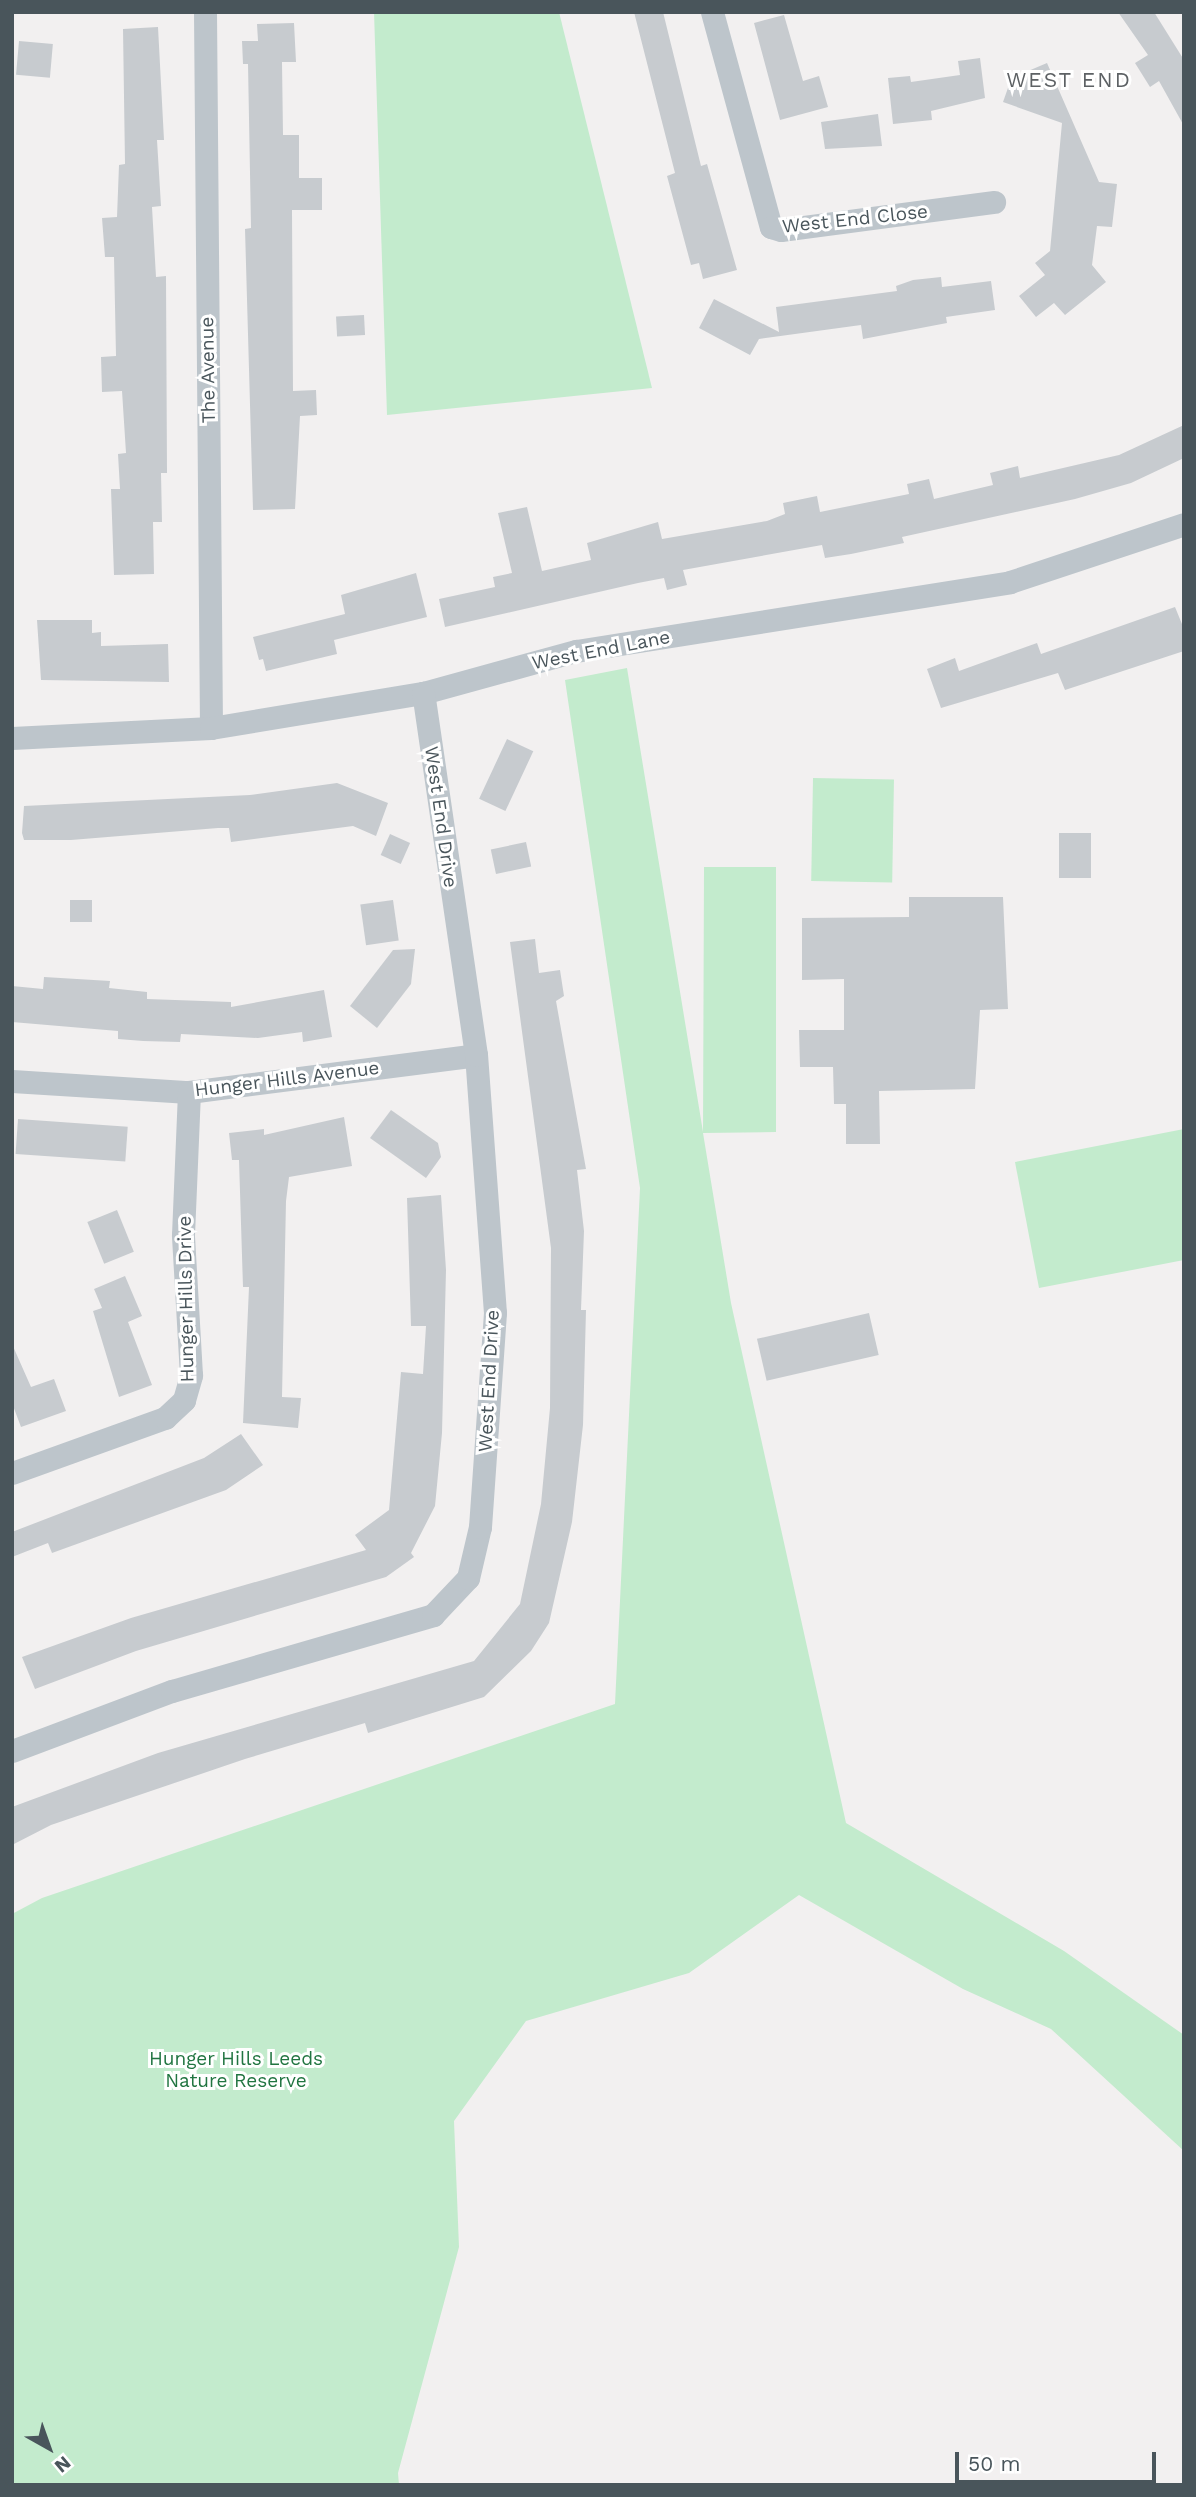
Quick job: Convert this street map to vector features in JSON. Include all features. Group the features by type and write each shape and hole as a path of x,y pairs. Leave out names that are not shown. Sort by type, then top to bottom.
{"street":[{"name":"The Avenue","path":"205,12 211,727"},
{"name":"West End Close","path":"712,12 771,227 780,230 994,202"},
{"name":"West End Lane","path":"12,738 211,727 423,693 576,651 1010,582 1184,524"},
{"name":"West End Drive","path":"12,1751 172,1691 409,1624 433,1615 461,1590 480,1527 495,1313 476,1055 423,693"},
{"name":"Hunger Hills Avenue","path":"12,1081 189,1092 476,1055"},
{"name":"Hunger Hills Drive","path":"12,1473 165,1418 184,1400 191,1375 183,1235 189,1092"}],"green space":[{"path":"374,12 559,12 652,388 387,415"},
{"name":"Hunger Hills Leeds Nature Reserve","path":"627,668 703,1132 704,867 776,867 776,1132 703,1133 731,1303 846,1823 1064,1951 1184,2035 1184,2151 1051,2029 963,1989 799,1895 689,1973 526,2021 454,2121 459,2247 398,2473 399,2485 12,2485 12,1914 42,1898 615,1704 640,1188 565,680"},
{"path":"813,778 894,779 892,882 811,881"},
{"path":"1184,1129 1184,1260 1039,1288 1015,1162"}],"building":[{"path":"634,12 663,12 701,166 707,164 737,270 703,279 699,263 691,265 667,176 675,173"},
{"path":"1118,12 1154,12 1184,60 1184,126 1159,81 1150,87 1135,63 1148,55"},
{"path":"784,15 803,81 819,76 828,107 780,120 754,23"},
{"path":"294,23 296,62 282,62 283,135 299,135 299,178 322,178 322,210 292,210 293,391 316,390 317,415 300,416 295,509 253,510 245,229 251,228 248,64 243,64 242,41 258,41 257,24"},
{"path":"158,27 164,140 157,140 161,206 152,207 156,277 166,276 167,473 161,473 162,522 153,522 154,574 114,575 111,489 120,489 118,454 126,453 122,391 102,392 101,357 116,356 114,257 105,257 102,218 117,217 119,165 125,164 123,29"},
{"path":"19,41 53,44 50,78 16,75"},
{"path":"980,58 985,98 931,111 932,120 893,124 888,78 910,76 911,82 960,75 958,61"},
{"path":"1047,63 1099,182 1117,184 1112,227 1097,226 1092,265 1106,282 1065,315 1054,303 1036,317 1019,296 1045,275 1035,263 1050,251 1062,123 1003,102 1014,71 1021,74"},
{"path":"878,114 882,146 825,149 821,122"},
{"path":"941,277 942,287 991,281 995,310 946,317 947,323 863,339 861,325 759,339 750,355 699,328 714,299 779,332 776,307 897,291 896,286 913,280"},
{"path":"364,315 365,335 337,336 336,316"},
{"path":"1184,425 1184,458 1131,483 1075,499 902,537 904,543 851,554 825,558 822,545 683,570 687,585 667,590 664,578 445,627 439,599 495,587 493,577 512,573 498,513 527,507 542,571 591,560 587,543 658,522 662,539 767,521 785,514 783,503 817,496 820,512 909,494 907,484 929,479 934,499 993,485 990,473 1018,466 1020,478 1119,455"},
{"path":"416,573 427,617 334,640 337,654 266,671 263,659 259,660 253,637 345,614 341,595"},
{"path":"1175,607 1184,629 1184,651 1065,690 1058,673 941,708 927,669 955,658 959,671 1037,643 1041,654"},
{"path":"37,620 92,620 92,633 101,632 101,646 168,644 169,682 41,680"},
{"path":"507,739 533,751 505,811 479,799"},
{"path":"337,783 388,803 376,836 353,826 231,842 229,828 71,840 24,840 22,833 24,806 250,795"},
{"path":"1059,833 1091,833 1091,878 1059,878"},
{"path":"390,834 410,843 401,864 381,855"},
{"path":"526,842 531,866 496,874 491,849"},
{"path":"909,897 1003,897 1008,1009 980,1010 975,1089 879,1091 880,1144 846,1144 846,1104 834,1104 833,1067 800,1067 799,1030 844,1030 844,979 802,980 802,918 909,917"},
{"path":"70,900 92,900 92,922 70,922"},
{"path":"393,900 399,941 366,945 360,905"},
{"path":"535,939 539,973 560,970 564,996 556,1001 586,1169 577,1170 584,1231 581,1310 586,1310 583,1425 572,1522 549,1623 531,1651 484,1697 368,1733 365,1723 245,1759 51,1825 12,1845 12,1807 158,1753 474,1661 520,1604 541,1504 550,1408 551,1248 510,942"},
{"path":"415,949 411,984 377,1028 350,1006 393,950"},
{"path":"44,977 110,981 109,988 147,992 147,999 231,1002 231,1007 324,990 332,1037 303,1042 302,1032 258,1038 181,1034 180,1042 143,1041 118,1039 118,1031 12,1022 12,986 43,989"},
{"path":"391,1110 438,1143 441,1157 426,1178 370,1138"},
{"path":"344,1117 352,1166 289,1177 286,1201 282,1397 301,1398 298,1428 243,1423 249,1287 243,1287 239,1160 232,1160 229,1133 264,1129 264,1135"},
{"path":"18,1119 128,1127 125,1162 16,1154"},
{"path":"441,1195 446,1270 442,1433 435,1506 411,1553 414,1557 386,1577 136,1651 35,1689 22,1657 131,1618 366,1550 355,1535 389,1510 401,1372 423,1374 426,1326 411,1326 407,1198"},
{"path":"117,1210 134,1252 104,1264 87,1222"},
{"path":"125,1276 142,1316 128,1322 152,1385 119,1397 93,1311 102,1308 94,1289"},
{"path":"869,1313 879,1355 767,1381 757,1339"},
{"path":"12,1344 31,1387 54,1379 66,1411 21,1427 12,1403"},
{"path":"241,1434 263,1465 226,1490 52,1553 48,1543 12,1557 12,1532 204,1458"}],"district":[{"name":"WEST END","path":"1069,80"}]}
